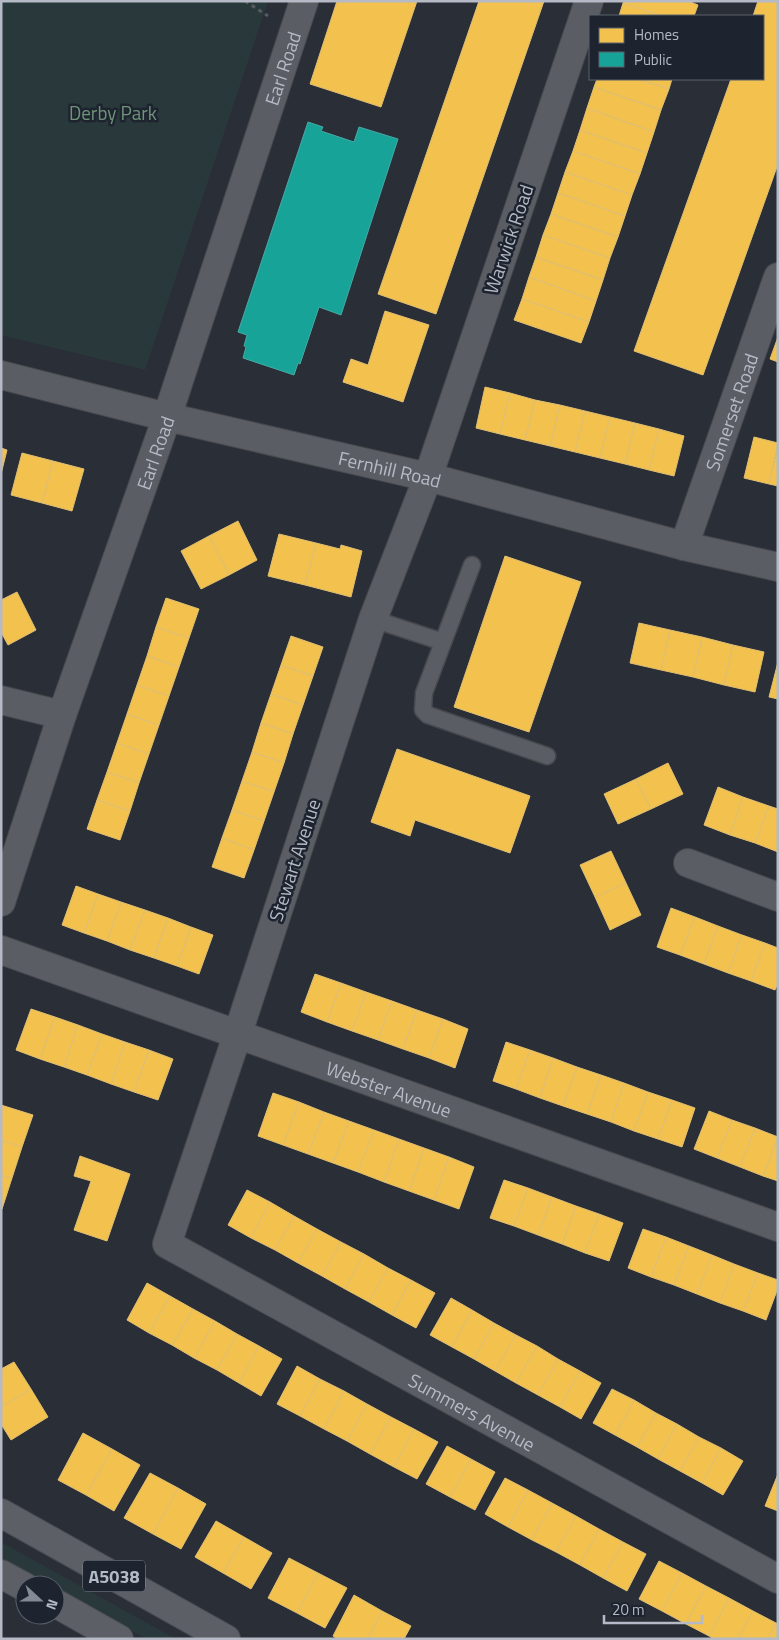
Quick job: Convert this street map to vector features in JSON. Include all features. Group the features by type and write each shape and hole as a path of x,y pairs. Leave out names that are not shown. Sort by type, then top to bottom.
{"main road":[{"name":"A5038","path":"1,1513 226,1639"},
{"path":"1,1574 15,1582"},
{"name":"A5038","path":"65,1609 119,1639"}],"street":[{"name":"Earl Road","path":"1,902 62,715 167,417 304,1"},
{"name":"Warwick Road","path":"428,477 589,1"},
{"name":"Somerset Road","path":"684,546 778,277"},
{"name":"Fernhill Road","path":"1,375 167,417 428,477 684,546 778,566"},
{"name":"Stewart Avenue","path":"166,1244 238,1033 373,619 428,477"},
{"path":"1,700 62,715"},
{"path":"688,863 778,897"},
{"name":"Webster Avenue","path":"1,950 778,1226"},
{"name":"Summers Avenue","path":"166,1244 778,1579"}],"lane":[{"path":"472,565 424,693 423,710 428,716 547,756"},
{"path":"373,619 443,642"}],"green space":[{"name":"Derby Park","path":"1,1 268,1 145,370 1,335"},
{"path":"1,1542 61,1575 31,1575 1,1559"},
{"path":"65,1577 176,1639 146,1639 65,1594"}],"building: Homes":[{"path":"337,1 417,1 381,107 310,84"},
{"path":"479,1 544,1 436,314 378,294"},
{"path":"624,1 688,1 698,5 694,15 659,15 623,3"},
{"path":"758,1 778,1 778,164 703,375 634,351 731,80 764,80 764,15 753,15"},
{"path":"623,3 659,15 619,15"},
{"path":"597,80 641,80 669,89 661,110 594,87"},
{"path":"641,80 672,80 669,89"},
{"path":"594,87 661,110 654,132 587,108"},
{"path":"587,108 654,132 647,153 580,130"},
{"path":"580,130 647,153 640,174 573,151"},
{"path":"573,151 640,174 632,195 565,172"},
{"path":"565,172 632,195 625,216 558,193"},
{"path":"558,193 625,216 618,237 551,214"},
{"path":"551,214 618,237 610,258 543,235"},
{"path":"543,235 610,258 603,280 536,257"},
{"path":"536,257 603,280 596,301 529,277"},
{"path":"529,277 596,301 589,322 522,299"},
{"path":"522,299 589,322 581,343 514,320"},
{"path":"385,311 429,325 403,402 343,382 351,359 368,365"},
{"path":"778,337 778,362 770,359"},
{"path":"485,387 510,393 500,434 476,428"},
{"path":"510,393 535,400 525,440 500,434"},
{"path":"535,400 560,405 550,446 525,440"},
{"path":"560,405 585,411 575,452 550,446"},
{"path":"585,411 610,417 600,458 575,452"},
{"path":"610,417 635,423 625,464 600,458"},
{"path":"635,423 659,429 649,470 625,464"},
{"path":"659,429 684,436 674,476 649,470"},
{"path":"754,437 778,443 769,484 744,478"},
{"path":"778,446 778,486 769,484"},
{"path":"1,448 7,450 1,474"},
{"path":"22,453 53,461 42,503 11,495"},
{"path":"53,461 84,469 72,511 42,503"},
{"path":"238,521 257,560 229,575 209,536"},
{"path":"279,534 316,543 305,585 268,576"},
{"path":"209,536 229,575 201,589 181,551"},
{"path":"316,543 340,549 341,545 362,551 351,597 305,585"},
{"path":"505,556 581,582 529,732 454,707"},
{"path":"17,592 36,630 8,645 1,632 1,600"},
{"path":"166,598 199,609 189,638 156,627"},
{"path":"639,623 670,630 661,670 630,663"},
{"path":"156,627 189,638 179,667 147,656"},
{"path":"670,630 702,637 693,677 661,670"},
{"path":"291,636 323,647 313,676 281,665"},
{"path":"702,637 733,645 724,685 693,677"},
{"path":"733,645 764,652 755,692 724,685"},
{"path":"147,656 179,667 169,696 137,685"},
{"path":"778,662 778,699 769,697"},
{"path":"281,665 313,676 303,705 271,694"},
{"path":"137,685 169,696 159,725 127,714"},
{"path":"271,694 303,705 293,734 261,723"},
{"path":"127,714 159,725 149,754 117,743"},
{"path":"261,723 293,734 284,763 252,752"},
{"path":"117,743 149,754 139,783 107,772"},
{"path":"397,749 530,796 510,853 415,820 410,836 371,822"},
{"path":"252,752 284,763 274,792 242,781"},
{"path":"668,763 683,794 651,809 636,779"},
{"path":"107,772 139,783 130,811 97,800"},
{"path":"636,779 651,809 618,824 604,794"},
{"path":"242,781 274,792 264,821 232,810"},
{"path":"718,787 743,797 730,835 704,825"},
{"path":"743,797 769,806 755,843 730,835"},
{"path":"97,800 130,811 120,840 87,829"},
{"path":"769,806 778,809 778,852 755,843"},
{"path":"232,810 264,821 254,850 222,838"},
{"path":"222,838 254,850 244,878 212,867"},
{"path":"611,851 626,883 595,897 580,865"},
{"path":"626,883 641,915 610,930 595,897"},
{"path":"76,886 98,894 84,933 62,925"},
{"path":"98,894 121,902 107,941 84,933"},
{"path":"121,902 145,910 130,950 107,941"},
{"path":"671,908 695,917 680,955 657,947"},
{"path":"145,910 168,918 154,958 130,950"},
{"path":"695,917 718,926 704,964 680,955"},
{"path":"168,918 191,927 177,966 154,958"},
{"path":"718,926 742,935 728,973 704,964"},
{"path":"191,927 213,935 199,974 177,966"},
{"path":"742,935 765,943 751,981 728,973"},
{"path":"765,943 778,948 778,983 775,990 751,981"},
{"path":"315,974 341,983 327,1022 301,1012"},
{"path":"341,983 366,992 352,1031 327,1022"},
{"path":"366,992 392,1001 378,1040 352,1031"},
{"path":"392,1001 417,1010 403,1049 378,1040"},
{"path":"31,1009 55,1017 40,1059 16,1050"},
{"path":"417,1010 443,1019 429,1058 403,1049"},
{"path":"55,1017 78,1025 64,1067 40,1059"},
{"path":"443,1019 468,1029 455,1068 429,1058"},
{"path":"78,1025 102,1034 87,1075 64,1067"},
{"path":"102,1034 125,1042 111,1084 87,1075"},
{"path":"125,1042 149,1050 134,1092 111,1084"},
{"path":"506,1042 530,1050 516,1089 493,1081"},
{"path":"149,1050 173,1059 158,1100 134,1092"},
{"path":"530,1050 553,1058 540,1098 516,1089"},
{"path":"553,1058 577,1067 563,1106 540,1098"},
{"path":"577,1067 601,1075 587,1114 563,1106"},
{"path":"601,1075 624,1083 611,1122 587,1114"},
{"path":"624,1083 648,1092 634,1131 611,1122"},
{"path":"648,1092 672,1100 658,1139 634,1131"},
{"path":"273,1093 299,1102 283,1145 258,1136"},
{"path":"672,1100 695,1108 682,1147 658,1139"},
{"path":"299,1102 324,1112 308,1154 283,1145"},
{"path":"1,1105 33,1115 22,1147 1,1140"},
{"path":"709,1111 732,1120 717,1158 694,1149"},
{"path":"324,1112 349,1121 333,1163 308,1154"},
{"path":"732,1120 755,1128 740,1167 717,1158"},
{"path":"349,1121 374,1130 358,1172 333,1163"},
{"path":"755,1128 778,1137 763,1176 740,1167"},
{"path":"374,1130 399,1139 384,1182 358,1172"},
{"path":"778,1137 778,1181 763,1176"},
{"path":"399,1139 424,1148 409,1191 384,1182"},
{"path":"1,1140 22,1147 12,1178 1,1175"},
{"path":"424,1148 449,1157 434,1200 409,1191"},
{"path":"80,1156 130,1174 107,1241 74,1230 91,1181 74,1176"},
{"path":"449,1157 474,1167 459,1209 434,1200"},
{"path":"1,1175 12,1178 2,1209 1,1209"},
{"path":"504,1180 528,1188 514,1226 490,1218"},
{"path":"528,1188 552,1197 538,1235 514,1226"},
{"path":"247,1190 270,1202 251,1238 228,1225"},
{"path":"552,1197 576,1206 562,1244 538,1235"},
{"path":"270,1202 294,1216 275,1250 251,1238"},
{"path":"576,1206 599,1214 585,1253 562,1244"},
{"path":"599,1214 623,1223 609,1261 585,1253"},
{"path":"294,1216 317,1229 298,1263 275,1250"},
{"path":"317,1229 341,1242 322,1276 298,1263"},
{"path":"643,1229 666,1237 651,1277 628,1268"},
{"path":"666,1237 689,1246 674,1285 651,1277"},
{"path":"341,1242 364,1254 345,1289 322,1276"},
{"path":"689,1246 712,1255 697,1294 674,1285"},
{"path":"364,1254 388,1268 369,1302 345,1289"},
{"path":"712,1255 734,1264 720,1303 697,1294"},
{"path":"734,1264 758,1273 743,1311 720,1303"},
{"path":"388,1268 411,1280 392,1315 369,1302"},
{"path":"758,1273 778,1280 778,1288 766,1320 743,1311"},
{"path":"411,1280 435,1293 416,1328 392,1315"},
{"path":"147,1283 170,1296 149,1333 127,1320"},
{"path":"170,1296 193,1309 172,1345 149,1333"},
{"path":"451,1298 472,1310 452,1347 430,1335"},
{"path":"193,1309 215,1321 194,1358 172,1345"},
{"path":"472,1310 494,1323 474,1359 452,1347"},
{"path":"215,1321 237,1334 217,1370 194,1358"},
{"path":"494,1323 516,1335 495,1371 474,1359"},
{"path":"237,1334 259,1346 239,1383 217,1370"},
{"path":"516,1335 537,1346 516,1383 495,1371"},
{"path":"259,1346 282,1359 261,1396 239,1383"},
{"path":"537,1346 558,1359 538,1395 516,1383"},
{"path":"558,1359 580,1371 560,1407 538,1395"},
{"path":"14,1362 31,1389 1,1407 1,1369"},
{"path":"297,1366 320,1379 300,1416 277,1404"},
{"path":"580,1371 601,1383 581,1419 560,1407"},
{"path":"320,1379 344,1391 324,1429 300,1416"},
{"path":"31,1389 48,1417 11,1440 1,1424 1,1407"},
{"path":"612,1389 634,1400 615,1435 593,1423"},
{"path":"344,1391 367,1404 347,1441 324,1429"},
{"path":"634,1400 656,1413 637,1447 615,1435"},
{"path":"367,1404 391,1417 370,1454 347,1441"},
{"path":"656,1413 677,1424 658,1459 637,1447"},
{"path":"391,1417 414,1429 394,1467 370,1454"},
{"path":"677,1424 699,1437 680,1471 658,1459"},
{"path":"414,1429 438,1442 417,1479 394,1467"},
{"path":"83,1433 112,1449 86,1495 58,1480"},
{"path":"699,1437 721,1448 702,1483 680,1471"},
{"path":"447,1446 471,1459 450,1497 426,1484"},
{"path":"721,1448 743,1461 723,1495 702,1483"},
{"path":"112,1449 140,1465 114,1511 86,1495"},
{"path":"471,1459 495,1472 475,1510 450,1497"},
{"path":"150,1473 178,1488 153,1534 124,1518"},
{"path":"778,1474 778,1511 765,1506"},
{"path":"505,1478 528,1490 508,1527 485,1514"},
{"path":"178,1488 206,1504 181,1549 153,1534"},
{"path":"528,1490 552,1503 532,1540 508,1527"},
{"path":"552,1503 576,1516 556,1552 532,1540"},
{"path":"576,1516 599,1529 580,1565 556,1552"},
{"path":"216,1521 244,1537 223,1573 195,1557"},
{"path":"599,1529 623,1542 603,1578 580,1565"},
{"path":"244,1537 272,1553 251,1589 223,1573"},
{"path":"623,1542 646,1554 627,1591 603,1578"},
{"path":"289,1558 318,1573 297,1613 268,1598"},
{"path":"659,1561 682,1573 662,1611 639,1599"},
{"path":"318,1573 347,1588 325,1628 297,1613"},
{"path":"682,1573 706,1586 686,1624 662,1611"},
{"path":"706,1586 729,1598 709,1636 686,1624"},
{"path":"354,1595 382,1611 368,1639 337,1639 333,1636"},
{"path":"729,1598 753,1611 738,1639 714,1639 709,1636"},
{"path":"382,1611 411,1626 404,1639 368,1639"},
{"path":"753,1611 776,1623 768,1639 738,1639"},
{"path":"776,1623 778,1624 778,1639 768,1639"}],"building: Public":[{"path":"308,122 323,127 321,131 354,142 359,127 398,139 341,315 319,307 300,364 298,363 294,375 243,358 247,335 238,332"}]}
